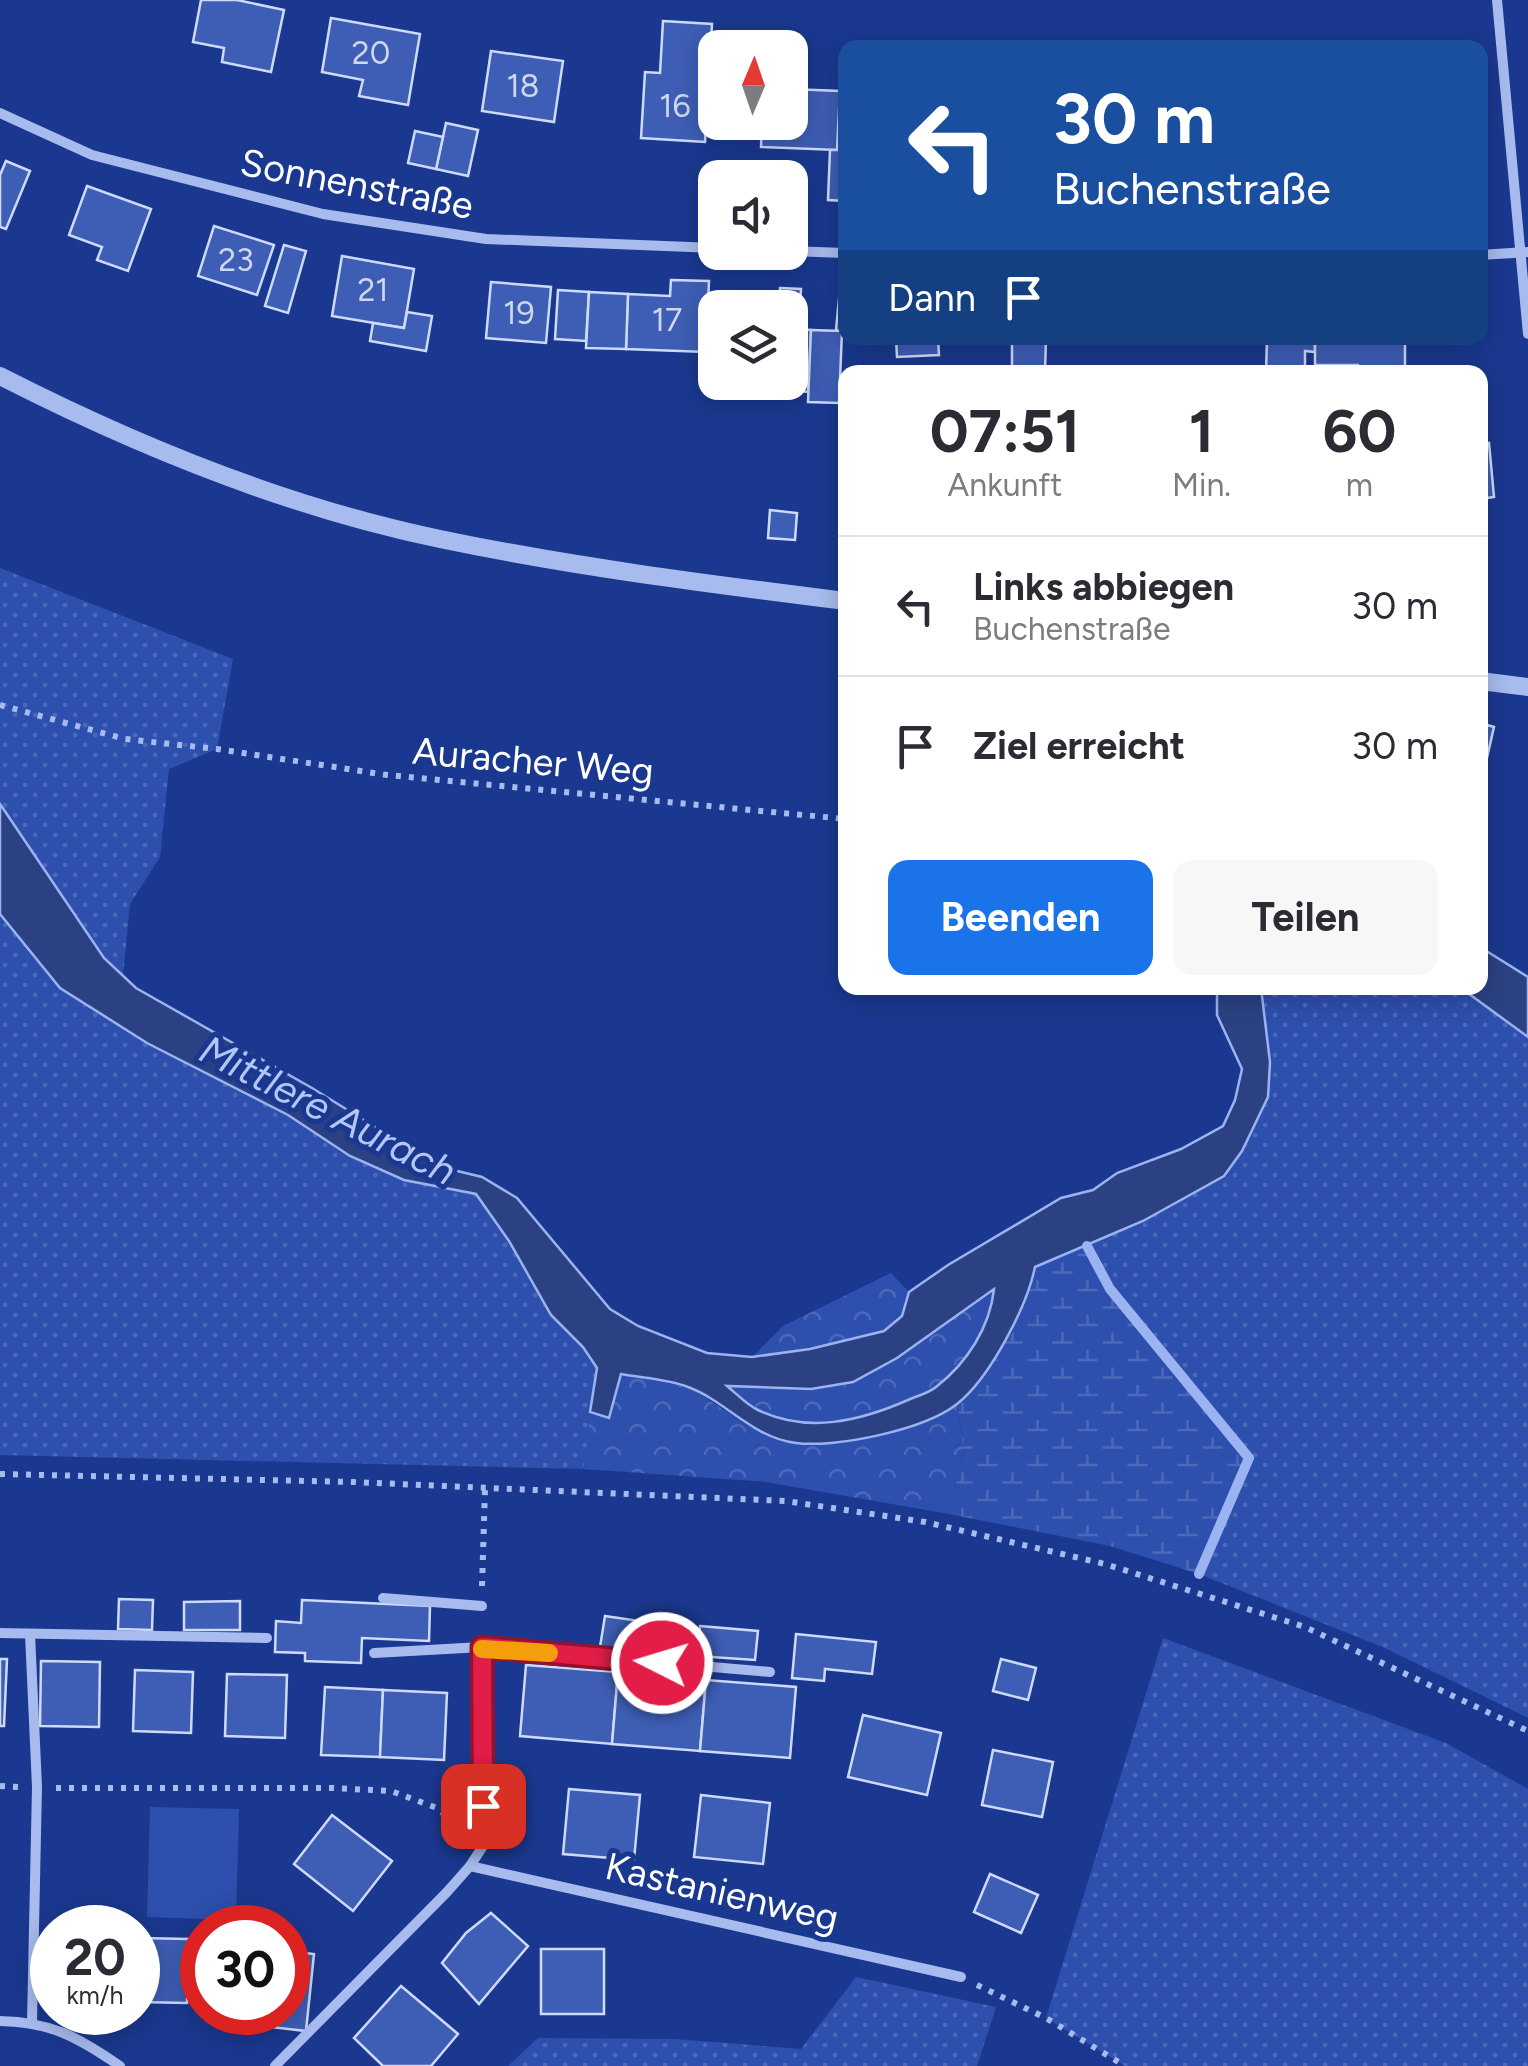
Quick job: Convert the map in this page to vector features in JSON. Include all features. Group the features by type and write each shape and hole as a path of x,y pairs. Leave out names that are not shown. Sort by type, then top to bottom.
{"street":[{"path":"1497,0 1525,252 1528,334"},
{"name":"Sonnenstraße","path":"0,113 92,155 323,214 486,239 698,247"},
{"path":"808,252 838,253"},
{"path":"1488,255 1525,252"},
{"path":"0,376 81,418 192,464 288,498 400,528 669,579 838,600"},
{"path":"1488,683 1528,687"},
{"path":"383,1598 482,1606"},
{"path":"0,1633 267,1638"},
{"path":"30,1634 37,1788 34,1905"},
{"path":"374,1653 482,1647 770,1672"},
{"path":"275,2066 470,1866 483,1846 482,1647"},
{"name":"Kastanienweg","path":"470,1866 962,1977"},
{"path":"0,2021 30,2022"},
{"path":"69,2035 120,2066"}],"path":[{"name":"Auracher Weg","path":"0,705 125,739 217,748 387,775 838,818"},
{"path":"0,1474 354,1482 786,1502 925,1522 1105,1564 1305,1627 1528,1731"},
{"path":"482,1606 485,1488"},
{"path":"37,1788 391,1791 437,1808 483,1846"},
{"path":"962,1977 1046,2018 1125,2066"}],"green space":[{"path":"0,568 233,659 217,749 169,769 160,857 130,904 123,976 104,958 0,804"},
{"path":"0,914 60,988 147,1043 288,1115 350,1156 404,1180 476,1194 509,1241 551,1315 583,1347 597,1368 584,1469 0,1455"},
{"path":"1262,995 1470,995 1528,1038 1528,1718 1385,1648 1199,1574 1249,1458 1110,1289 1087,1246 1224,1177 1270,1062"},
{"path":"1087,1246 1110,1289 1249,1458 1199,1574 1110,1546 949,1514 964,1449 957,1404 1012,1333 1034,1267"},
{"path":"891,1273 909,1292 903,1315 893,1325 834,1345 752,1357 783,1326"},
{"path":"994,1288 985,1328 958,1368 933,1390 892,1409 846,1421 798,1422 756,1409 726,1385 746,1384"},
{"path":"620,1374 689,1387 750,1427 920,1423 957,1404 964,1449 949,1514 766,1482 584,1469 590,1412 609,1417"},
{"path":"1163,1638 1446,1743 1528,1789 1528,2066 1125,2066 1046,2018"},
{"path":"150,1807 239,1809 236,1905 180,1905 180,1918 160,1917 160,1905 147,1905"},
{"path":"856,1977 996,2007 977,2066 508,2066 538,2038 675,2039 801,2049"}],"water":[{"name":"Mittlere Aurach","path":"0,804 104,958 136,988 401,1143 449,1169 482,1177 517,1198 610,1309 638,1326 707,1353 752,1357 810,1349 884,1331 902,1316 909,1292 948,1265 1061,1198 1093,1190 1117,1173 1181,1149 1223,1126 1235,1100 1242,1069 1217,1015 1217,995 1262,995 1270,1062 1268,1097 1242,1151 1224,1176 1143,1221 1035,1267 1005,1341 982,1378 957,1404 924,1422 879,1435 833,1443 796,1443 766,1434 702,1393 664,1380 621,1374 609,1418 590,1412 597,1368 583,1347 551,1315 509,1241 476,1194 404,1180 350,1156 288,1115 147,1043 60,988 0,914","holes":["994,1289 988,1317 967,1355 933,1389 853,1419 796,1422 758,1410 727,1386 811,1389 853,1382 897,1358"]},
{"path":"1488,952 1528,977 1528,1037 1471,995 1488,995"}],"building":[{"path":"201,0 237,0 284,10 271,72 222,62 224,48 193,42"},
{"path":"331,18 420,34 408,105 359,96 363,80 322,72"},
{"path":"663,21 712,24 712,30 698,30 698,140 705,142 641,138 645,72 660,73"},
{"path":"491,51 563,61 554,122 482,111"},
{"path":"808,90 838,91 837,150 761,147 761,140 808,140"},
{"path":"446,123 478,130 468,176 436,169"},
{"path":"415,131 443,137 436,169 408,163"},
{"path":"830,150 838,150 838,201 828,200"},
{"path":"6,161 30,171 6,229 0,227 0,175"},
{"path":"87,186 151,209 128,271 97,260 102,247 69,235"},
{"path":"214,226 274,245 257,295 198,276"},
{"path":"284,245 306,251 288,313 265,306"},
{"path":"342,256 414,269 404,328 332,316"},
{"path":"671,280 709,281 709,290 698,290 698,352 626,349 628,294 670,296"},
{"path":"491,282 551,287 546,343 486,338"},
{"path":"558,290 589,292 586,341 555,339"},
{"path":"589,292 628,294 626,349 586,348"},
{"path":"407,312 432,316 426,351 370,341 373,323 404,328"},
{"path":"808,330 811,330 808,392"},
{"path":"811,330 838,331 838,345 841,345 838,403 808,402"},
{"path":"896,345 938,345 939,355 897,357"},
{"path":"1012,345 1046,345 1045,365 1012,365"},
{"path":"1267,345 1315,345 1315,352 1305,351 1305,365 1266,365"},
{"path":"1315,345 1405,345 1405,365 1315,365"},
{"path":"1488,443 1494,497 1488,498"},
{"path":"770,510 797,513 795,540 768,538"},
{"path":"1488,725 1494,727 1488,753"},
{"path":"119,1599 153,1600 152,1630 118,1629"},
{"path":"302,1600 430,1606 429,1641 362,1638 361,1663 305,1661 305,1653 275,1652 276,1621 301,1623"},
{"path":"240,1601 240,1630 184,1630 184,1602"},
{"path":"605,1616 667,1625 663,1656 600,1647"},
{"path":"700,1626 758,1631 755,1660 697,1656"},
{"path":"796,1634 876,1642 872,1674 825,1669 824,1681 792,1678"},
{"path":"0,1659 7,1659 4,1726 0,1726"},
{"path":"1001,1659 1036,1668 1028,1700 993,1691"},
{"path":"41,1661 100,1662 99,1727 40,1726"},
{"path":"526,1665 618,1672 612,1744 520,1736"},
{"path":"135,1670 193,1672 191,1733 133,1731"},
{"path":"618,1672 706,1680 700,1751 612,1744"},
{"path":"227,1674 287,1675 285,1738 225,1736"},
{"path":"706,1680 796,1687 790,1758 700,1751"},
{"path":"325,1687 383,1690 380,1757 321,1755"},
{"path":"383,1690 447,1693 444,1760 380,1757"},
{"path":"863,1715 941,1733 927,1795 848,1777"},
{"path":"993,1750 1053,1762 1042,1817 982,1805"},
{"path":"569,1789 640,1795 634,1860 563,1854"},
{"path":"701,1795 770,1803 763,1864 694,1857"},
{"path":"332,1815 392,1861 353,1911 294,1864"},
{"path":"990,1874 1038,1895 1021,1933 974,1912"},
{"path":"491,1913 528,1946 479,2004 442,1963 466,1933"},
{"path":"160,1938 180,1939 180,2003 160,2002"},
{"path":"541,1949 604,1949 604,2014 541,2014"},
{"path":"310,1954 314,1954 310,1992"},
{"path":"401,1986 458,2034 431,2066 383,2066 354,2038"}],"waterway":[{"path":"1087,1246 1110,1289 1249,1458 1199,1574"}],"slow traffic":[{"path":"482,1649 549,1653"}],"route":[{"path":"483,1806 482,1647 662,1663"}]}
